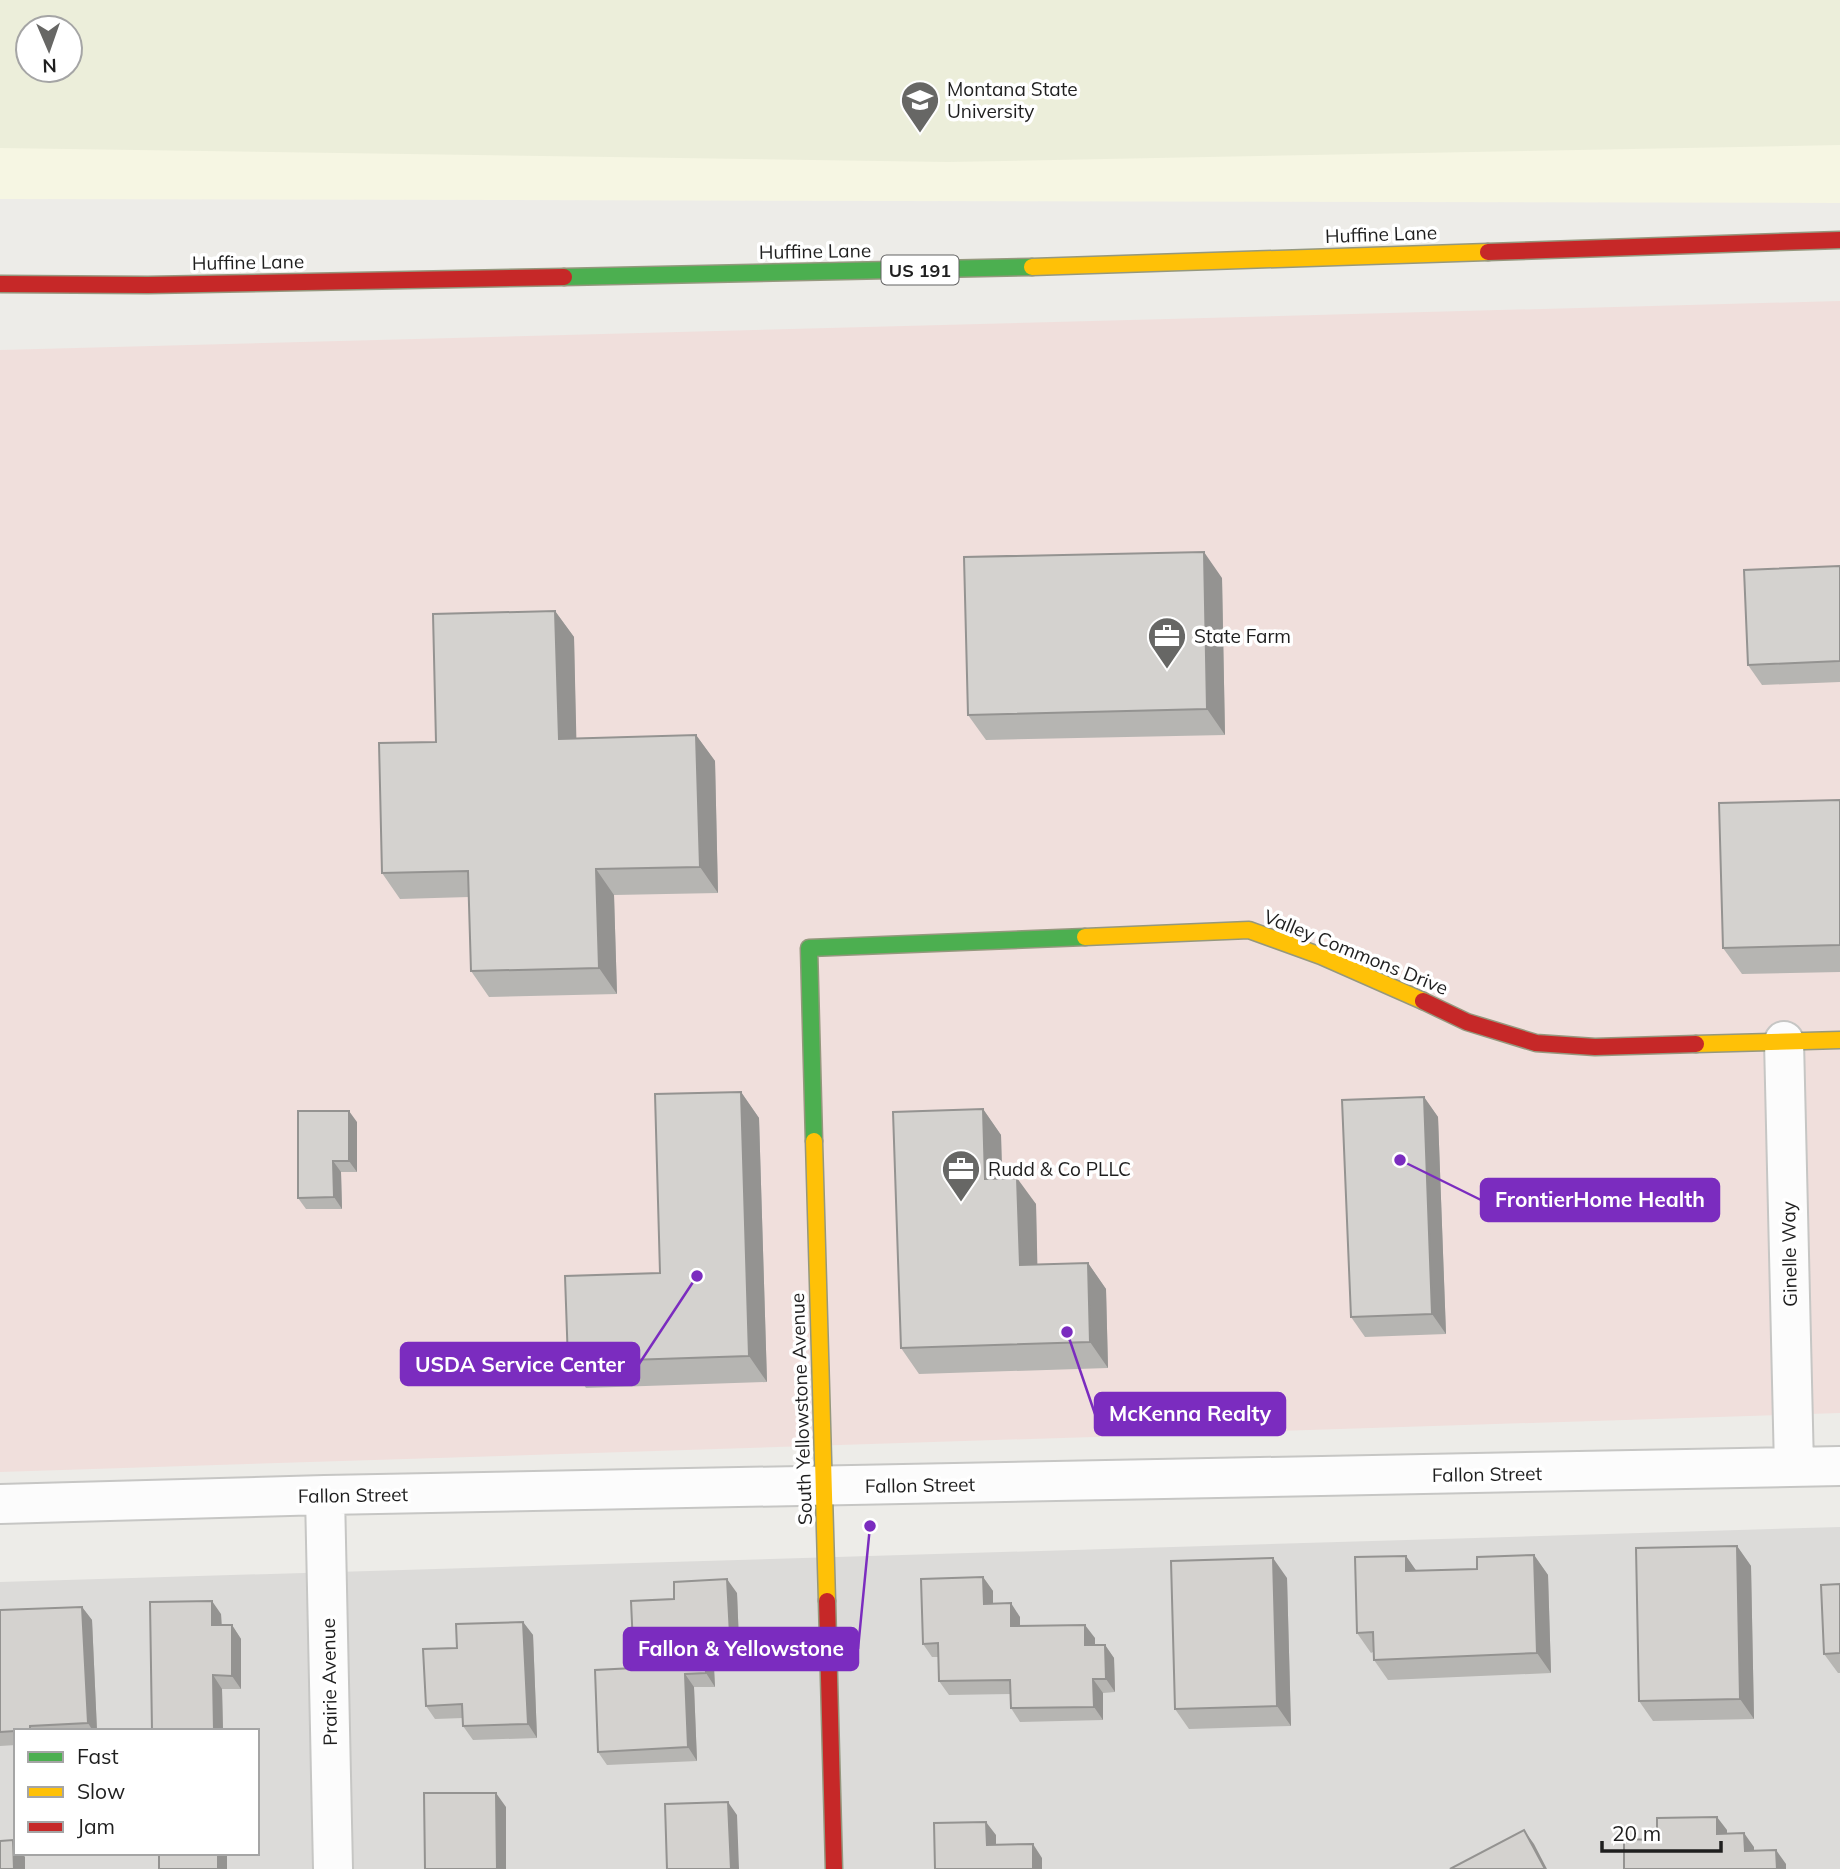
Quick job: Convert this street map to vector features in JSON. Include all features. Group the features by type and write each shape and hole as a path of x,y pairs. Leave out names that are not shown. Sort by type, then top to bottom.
{"main road":[{"name":"Huffine Lane","path":"0,284 148,285 898,270 1840,240"},
{"name":"Valley Commons Drive","path":"809,948 1249,930 1381,981 1467,1022 1536,1043 1595,1047 1840,1040"},
{"name":"South Yellowstone Avenue","path":"809,948 834,1869"}],"street":[{"name":"Ginelle Way","path":"1784,1041 1794,1467"},
{"name":"Fallon Street","path":"0,1504 325,1495 1840,1466"},
{"name":"Prairie Avenue","path":"325,1495 333,1869"}],"shaded area":[{"name":"Montana State University","path":"0,0 1840,0 1840,203 0,199"},
{"name":"Montana State University","path":"0,0 1840,0 1840,145 948,162 0,148"},
{"path":"1840,301 1840,1413 0,1472 0,350"},
{"path":"1840,1527 1840,1869 0,1869 0,1582"}],"building":[{"path":"1204,552 1207,709 968,715 964,557"},
{"path":"1840,566 1840,661 1748,665 1744,570"},
{"path":"555,611 559,739 696,735 700,867 596,869 599,968 471,971 468,871 382,873 379,743 436,742 433,614"},
{"path":"1840,800 1840,945 1723,948 1719,803"},
{"path":"741,1092 749,1356 568,1362 565,1276 660,1273 655,1094"},
{"path":"1424,1097 1432,1314 1351,1317 1342,1100"},
{"path":"983,1109 985,1179 1017,1178 1020,1265 1088,1263 1090,1342 901,1348 893,1112"},
{"path":"298,1111 349,1111 349,1161 333,1161 334,1197 298,1198"},
{"path":"1737,1546 1740,1699 1639,1701 1636,1548"},
{"path":"1534,1555 1537,1653 1374,1660 1373,1632 1357,1633 1355,1557 1406,1556 1406,1571 1477,1569 1477,1557"},
{"path":"1273,1558 1277,1706 1175,1709 1171,1561"},
{"path":"983,1577 984,1604 1011,1603 1011,1626 1085,1625 1085,1645 1105,1645 1106,1679 1093,1679 1094,1707 1011,1708 1010,1680 939,1681 938,1643 923,1644 921,1579"},
{"path":"727,1579 731,1653 705,1655 706,1673 685,1674 688,1747 598,1752 595,1670 634,1668 631,1601 674,1599 674,1582"},
{"path":"1840,1584 1840,1653 1824,1654 1821,1585"},
{"path":"212,1601 212,1625 232,1625 232,1676 213,1675 214,1729 152,1729 150,1602"},
{"path":"82,1607 88,1723 30,1726 30,1729 0,1732 0,1610"},
{"path":"523,1622 528,1724 463,1726 462,1704 426,1706 423,1649 457,1648 456,1624"},
{"path":"424,1793 496,1793 497,1869 425,1869"},
{"path":"728,1802 731,1869 667,1869 665,1804"},
{"path":"1717,1817 1717,1834 1744,1833 1745,1851 1776,1850 1777,1869 1624,1869 1624,1839 1657,1840 1657,1818"},
{"path":"986,1822 987,1845 1033,1844 1033,1869 935,1869 934,1823"},
{"path":"1524,1830 1545,1869 1450,1869"},
{"path":"13,1840 14,1869 0,1869 0,1841"},
{"path":"159,1855 218,1855 218,1869 159,1869"}],"traffic: fast":[{"path":"564,277 1032,267"},
{"path":"814,1141 809,948 1085,937"}],"traffic: slow":[{"path":"1032,267 1488,252"},
{"path":"1085,937 1249,930 1321,956 1423,1001"},
{"path":"1696,1044 1840,1040"},
{"path":"814,1141 827,1601"}],"traffic: jam":[{"path":"1488,252 1840,240"},
{"path":"0,284 148,285 564,277"},
{"path":"1423,1001 1467,1022 1536,1043 1595,1047 1696,1044"},
{"path":"827,1601 834,1869"}],"place":[{"name":"Montana State University","path":"920,134"},
{"name":"State Farm","path":"1167,670"},
{"name":"FrontierHome Health","path":"1400,1160"},
{"name":"Rudd & Co PLLC","path":"961,1203"},
{"name":"USDA Service Center","path":"697,1276"},
{"name":"McKenna Realty","path":"1067,1332"},
{"name":"Fallon & Yellowstone","path":"870,1526"}]}
